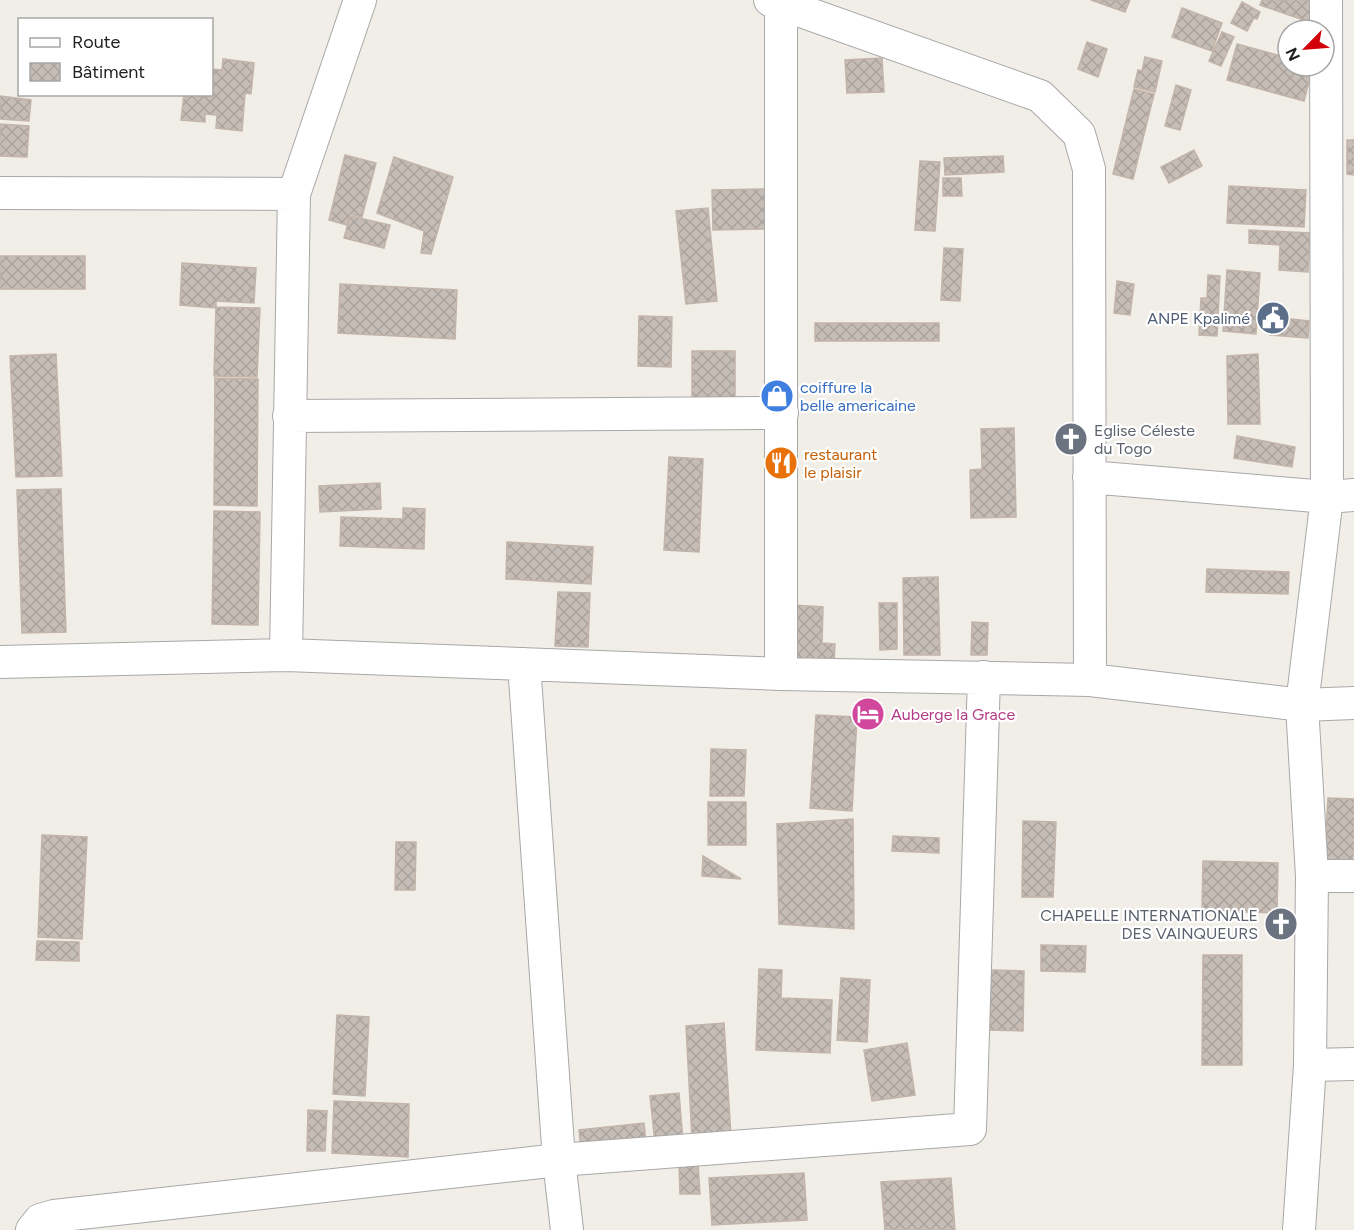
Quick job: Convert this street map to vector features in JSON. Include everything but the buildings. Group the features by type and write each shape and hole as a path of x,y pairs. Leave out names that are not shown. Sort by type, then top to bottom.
{"street":[{"path":"286,656 294,194 360,0"},
{"path":"1299,1230 1310,1065 1312,876 1302,705 1340,496 1326,0"},
{"path":"781,674 782,413 776,2 1040,96 1079,134 1089,169 1090,680"},
{"path":"0,193 294,194"},
{"path":"289,416 782,413"},
{"path":"1089,477 1340,496"},
{"path":"0,662 286,656 781,674 1090,680 1302,705 1354,703"},
{"path":"524,664 559,1160 567,1230"},
{"path":"32,1230 40,1220 54,1216 559,1160 970,1129 984,677"},
{"path":"1312,876 1354,876"},
{"path":"1310,1065 1354,1064"}],"place":[{"name":"ANPE Kpalimé","path":"1273,318"},
{"name":"coiffure la belle americaine","path":"777,396"},
{"name":"Eglise Céleste du Togo","path":"1071,439"},
{"name":"restaurant le plaisir","path":"781,463"},
{"name":"Auberge la Grace","path":"868,714"},
{"name":"CHAPELLE INTERNATIONALE DES VAINQUEURS","path":"1281,924"}]}
